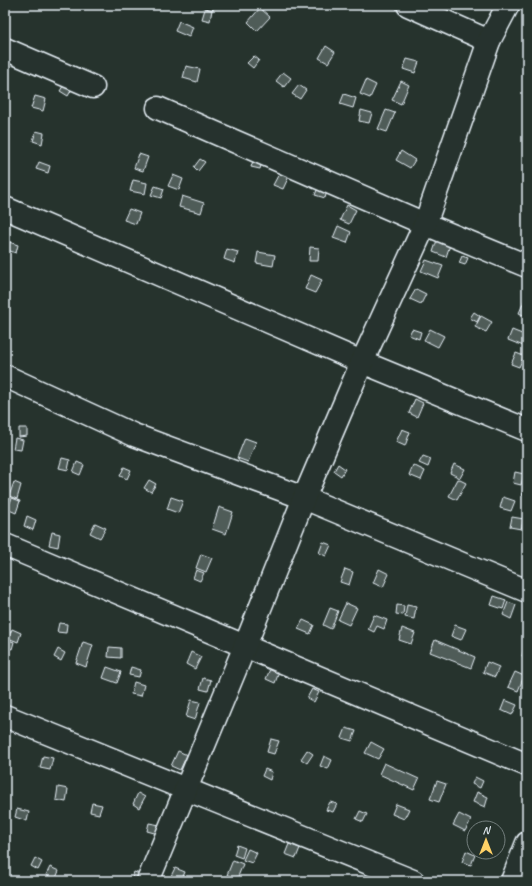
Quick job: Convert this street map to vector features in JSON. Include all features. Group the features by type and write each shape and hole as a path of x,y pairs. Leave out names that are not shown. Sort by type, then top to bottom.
{"street":[{"path":"408,5 489,42"},
{"path":"148,881 304,498 362,362 425,224 489,42 508,5"},
{"path":"5,49 93,87"},
{"path":"158,108 425,224 527,266"},
{"path":"5,208 362,362 527,430"},
{"path":"5,376 134,435 304,498 527,591"},
{"path":"5,545 527,765"},
{"path":"5,716 413,881"},
{"path":"512,881 527,843"}],"building":[{"path":"203,5 214,5 213,10 202,7"},
{"path":"260,8 270,17 257,31 248,22"},
{"path":"205,9 212,10 210,21 202,19"},
{"path":"179,21 193,27 189,37 175,31"},
{"path":"326,46 335,52 328,63 319,58"},
{"path":"254,56 259,60 253,68 247,63"},
{"path":"407,59 419,62 415,73 403,69"},
{"path":"186,66 200,69 197,82 183,78"},
{"path":"283,72 291,78 284,87 276,81"},
{"path":"366,80 376,85 370,98 360,94"},
{"path":"401,81 409,85 401,104 392,100"},
{"path":"65,83 73,87 68,96 60,91"},
{"path":"299,85 306,90 300,99 292,94"},
{"path":"344,94 356,98 353,108 340,104"},
{"path":"35,96 46,99 43,111 31,108"},
{"path":"361,110 372,113 369,123 359,121"},
{"path":"386,110 395,113 387,132 378,129"},
{"path":"36,131 44,133 42,144 33,141"},
{"path":"401,151 415,160 410,168 396,160"},
{"path":"139,154 148,157 143,171 134,168"},
{"path":"255,155 263,158 260,169 251,167"},
{"path":"200,159 205,162 198,171 194,167"},
{"path":"39,162 50,166 48,173 36,169"},
{"path":"281,170 290,174 283,189 273,185"},
{"path":"173,175 183,179 179,190 168,186"},
{"path":"133,180 147,183 145,194 130,191"},
{"path":"319,185 328,188 325,198 315,195"},
{"path":"155,186 164,189 161,198 151,195"},
{"path":"182,196 204,203 201,213 179,207"},
{"path":"347,205 356,210 349,224 340,220"},
{"path":"129,209 140,213 136,224 124,220"},
{"path":"338,226 351,232 347,243 333,238"},
{"path":"437,240 450,245 446,257 433,252"},
{"path":"9,242 18,245 16,253 7,250"},
{"path":"310,247 319,248 318,261 309,261"},
{"path":"227,249 238,252 235,263 224,259"},
{"path":"258,252 275,255 273,266 256,263"},
{"path":"462,256 468,258 465,265 459,263"},
{"path":"426,260 443,266 438,278 421,271"},
{"path":"311,275 322,280 315,293 305,289"},
{"path":"416,289 426,294 421,304 410,299"},
{"path":"525,299 527,300 527,317 519,313"},
{"path":"474,312 480,316 477,322 470,318"},
{"path":"481,316 492,322 486,332 475,327"},
{"path":"412,329 421,332 419,339 409,335"},
{"path":"430,329 444,336 438,347 424,340"},
{"path":"512,330 527,336 526,347 508,340"},
{"path":"516,353 524,356 519,367 511,364"},
{"path":"415,399 423,403 417,417 409,413"},
{"path":"19,428 27,428 27,436 19,437"},
{"path":"402,429 410,432 405,446 396,442"},
{"path":"15,438 23,440 21,450 13,449"},
{"path":"245,438 256,442 248,462 237,458"},
{"path":"423,456 431,459 428,467 419,463"},
{"path":"62,458 70,460 68,470 59,468"},
{"path":"77,462 84,465 80,475 73,472"},
{"path":"338,464 345,469 341,476 334,471"},
{"path":"454,464 465,469 460,478 450,473"},
{"path":"413,465 425,471 421,480 409,475"},
{"path":"124,467 131,470 127,479 120,476"},
{"path":"515,472 524,474 521,485 513,483"},
{"path":"458,479 466,483 457,500 449,496"},
{"path":"149,480 156,484 151,492 144,488"},
{"path":"527,480 527,496 522,495"},
{"path":"14,482 21,485 17,499 9,496"},
{"path":"171,497 183,501 178,513 167,509"},
{"path":"503,497 515,501 511,511 500,508"},
{"path":"12,498 20,501 16,513 7,509"},
{"path":"219,507 233,512 226,534 212,529"},
{"path":"27,516 36,520 33,530 24,526"},
{"path":"512,517 524,519 521,529 510,527"},
{"path":"95,523 106,528 100,538 90,533"},
{"path":"52,532 60,534 58,547 49,545"},
{"path":"323,542 331,545 326,556 319,553"},
{"path":"201,554 212,558 206,572 196,568"},
{"path":"345,569 353,572 349,585 340,582"},
{"path":"379,569 389,574 383,587 373,583"},
{"path":"196,570 204,573 200,581 193,578"},
{"path":"494,596 506,600 503,609 491,605"},
{"path":"508,602 516,605 511,619 503,615"},
{"path":"346,603 357,608 349,625 338,620"},
{"path":"397,605 404,606 403,615 396,614"},
{"path":"407,605 416,607 414,619 405,617"},
{"path":"330,608 338,611 331,629 323,625"},
{"path":"374,615 387,620 384,629 377,626 374,632 368,629"},
{"path":"303,620 314,625 310,634 298,629"},
{"path":"59,623 67,624 66,633 57,632"},
{"path":"455,625 466,629 461,640 451,636"},
{"path":"402,628 415,633 411,644 399,640"},
{"path":"12,629 21,633 18,642 8,638"},
{"path":"6,639 14,642 12,649 5,647"},
{"path":"435,640 475,657 471,668 430,652"},
{"path":"83,642 93,645 86,667 76,663"},
{"path":"526,643 527,644 527,658 522,656"},
{"path":"109,647 121,648 121,658 108,657"},
{"path":"58,649 65,653 61,661 54,657"},
{"path":"191,652 201,657 195,669 186,664"},
{"path":"487,662 499,667 495,677 483,672"},
{"path":"107,667 121,672 117,683 103,678"},
{"path":"131,667 141,670 139,677 129,675"},
{"path":"270,669 279,672 275,683 266,679"},
{"path":"515,672 524,676 518,691 508,687"},
{"path":"203,678 211,680 208,691 200,689"},
{"path":"134,682 144,685 141,696 131,694"},
{"path":"312,689 319,692 314,702 307,698"},
{"path":"191,700 200,702 195,720 186,717"},
{"path":"505,700 517,705 512,715 501,710"},
{"path":"346,728 356,731 352,741 342,738"},
{"path":"271,739 279,741 274,754 267,752"},
{"path":"371,742 384,749 378,759 365,753"},
{"path":"307,750 313,754 307,763 301,759"},
{"path":"178,751 187,755 180,770 171,766"},
{"path":"43,756 53,758 50,770 40,768"},
{"path":"324,756 332,760 328,769 320,766"},
{"path":"384,763 419,779 414,790 379,774"},
{"path":"265,769 272,772 270,780 262,776"},
{"path":"475,777 483,781 480,788 472,784"},
{"path":"437,781 446,784 439,802 430,799"},
{"path":"58,787 68,789 66,802 56,800"},
{"path":"477,792 488,797 485,807 473,802"},
{"path":"138,793 145,797 139,808 133,804"},
{"path":"330,802 337,804 333,812 326,810"},
{"path":"92,803 102,805 99,814 90,812"},
{"path":"396,804 409,809 404,819 392,814"},
{"path":"17,809 29,812 27,821 15,817"},
{"path":"360,811 367,814 363,822 356,819"},
{"path":"459,814 471,820 466,820 465,831 453,825"},
{"path":"149,823 160,825 158,834 147,831"},
{"path":"289,844 300,848 296,858 285,854"},
{"path":"237,845 245,848 242,858 234,855"},
{"path":"248,849 257,853 252,863 243,860"},
{"path":"466,851 466,860 473,860 471,865 462,862"},
{"path":"35,858 42,862 38,870 31,866"},
{"path":"233,860 243,864 237,879 227,875"},
{"path":"50,867 59,871 55,880 46,875"},
{"path":"175,868 185,872 181,881 171,876"},
{"path":"134,872 140,874 138,881 131,881"}]}
